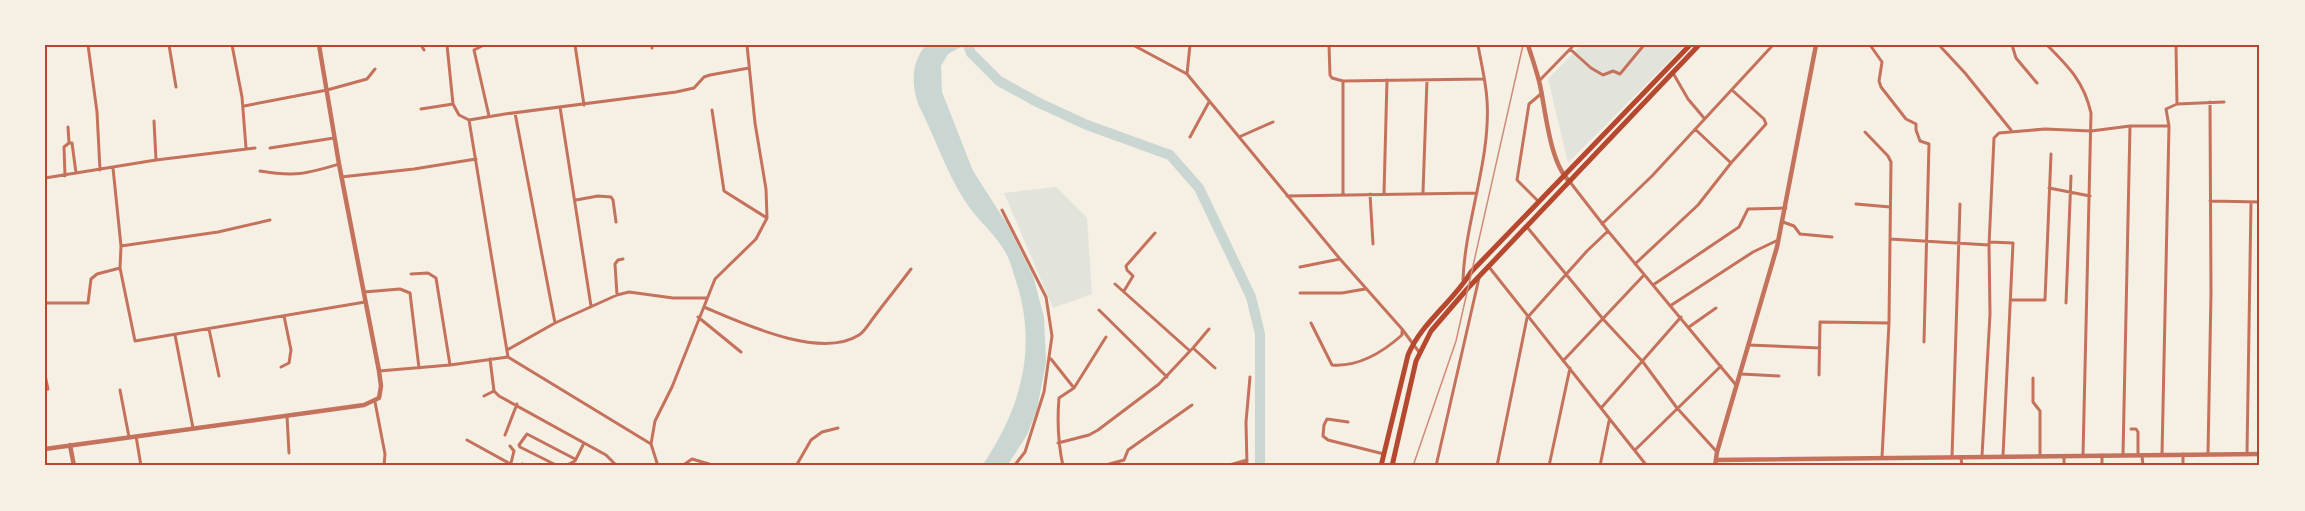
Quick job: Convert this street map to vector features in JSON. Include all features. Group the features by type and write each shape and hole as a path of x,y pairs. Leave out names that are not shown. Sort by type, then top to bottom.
{"main road":[{"path":"1392,466 1419,352 1441,318 1672,73 1694,46"},
{"path":"1381,466 1401,377 1413,343 1426,325 1463,285 1471,272 1694,46"}],"street":[{"path":"88,45 97,112 100,170"},
{"path":"169,45 176,87"},
{"path":"232,45 244,106 246,148"},
{"path":"319,45 341,177 379,371 381,393 375,402 385,454 384,466"},
{"path":"421,45 424,50"},
{"path":"447,45 453,104 459,115 470,120 689,90 698,86 704,77 749,68"},
{"path":"484,45 474,50 489,116"},
{"path":"575,45 584,105"},
{"path":"658,466 651,444 655,421 690,345 706,298 720,272 756,239 767,218 766,189 755,123 747,45"},
{"path":"1133,45 1187,74 1419,352"},
{"path":"1187,74 1190,45"},
{"path":"1329,45 1330,75 1332,78 1343,81 1483,79"},
{"path":"1463,285 1464,261 1484,152 1487,100 1478,45"},
{"path":"1528,45 1542,93 1556,160 1564,176 1737,385"},
{"path":"1539,81 1574,45"},
{"path":"1570,49 1591,68 1604,75 1613,71 1620,74 1644,45"},
{"path":"1602,224 1652,176 1773,45"},
{"path":"1715,466 1717,452 1779,239 1816,45"},
{"path":"1870,45 1882,62 1879,81 1881,87 1906,119 1916,124 1920,141 1929,144 1924,342"},
{"path":"1938,45 1965,73 2012,131"},
{"path":"2012,45 2016,58 2037,83"},
{"path":"2047,45 2066,64 2083,87 2091,113 2083,455"},
{"path":"2176,45 2177,104"},
{"path":"244,106 327,90 367,79 375,69"},
{"path":"1672,73 1688,99 1704,118"},
{"path":"1384,194 1387,80"},
{"path":"1423,193 1427,80"},
{"path":"1343,81 1343,194"},
{"path":"1635,264 1698,205 1766,124 1766,121 1731,89"},
{"path":"1539,202 1517,180 1529,104 1542,93"},
{"path":"1190,137 1209,102"},
{"path":"2208,454 2210,102"},
{"path":"2162,455 2169,126 2166,109 2177,104 2224,102"},
{"path":"421,109 453,104"},
{"path":"561,107 591,306"},
{"path":"712,110 724,191 767,218"},
{"path":"515,113 555,323"},
{"path":"470,120 507,357"},
{"path":"154,121 156,160"},
{"path":"1239,137 1273,122"},
{"path":"2123,455 2130,126"},
{"path":"1982,456 1990,314 1989,243 1994,138 1999,133 2012,131 2169,126"},
{"path":"68,127 76,174"},
{"path":"1695,129 1731,163"},
{"path":"1864,132 1891,160 1889,323 1882,457"},
{"path":"270,148 334,138"},
{"path":"65,176 64,147 69,143"},
{"path":"45,178 156,160 255,148"},
{"path":"2011,300 2045,300 2051,154"},
{"path":"341,177 476,159"},
{"path":"260,171 283,175 302,175 339,164"},
{"path":"113,168 122,246 120,268 135,341 366,302"},
{"path":"2066,303 2071,176"},
{"path":"2049,188 2090,196"},
{"path":"1287,196 1477,193"},
{"path":"1370,195 1373,244"},
{"path":"576,200 611,196 614,200 616,222"},
{"path":"2210,201 2260,201"},
{"path":"2247,454 2251,202"},
{"path":"1856,204 1890,207"},
{"path":"1952,457 1960,204"},
{"path":"1653,285 1739,227 1748,209 1786,208"},
{"path":"1002,210 1047,297 1052,336 1051,358 1044,392 1025,452 1014,466"},
{"path":"122,246 218,232 270,220"},
{"path":"1783,222 1794,226 1800,234 1832,237"},
{"path":"1527,227 1604,320 1643,362 1677,408 1717,452"},
{"path":"1497,466 1527,318 1608,231"},
{"path":"1124,291 1133,278 1126,266 1155,233"},
{"path":"1670,306 1753,252 1779,239"},
{"path":"1890,239 1958,244 2013,243 2003,456"},
{"path":"617,295 615,264 622,259"},
{"path":"1300,267 1340,259"},
{"path":"1489,267 1527,318 1602,407 1647,466"},
{"path":"45,303 88,303 91,279 97,274 120,268"},
{"path":"704,307 761,331 790,340 823,343 845,341 861,334 911,269"},
{"path":"411,274 428,273 436,278 450,365"},
{"path":"1563,361 1644,275"},
{"path":"1436,466 1479,277"},
{"path":"1115,284 1215,368"},
{"path":"363,292 400,289 410,293 420,368"},
{"path":"1300,293 1342,293 1365,289"},
{"path":"506,350 555,323 617,295 629,292 673,298 706,298"},
{"path":"1689,327 1716,308"},
{"path":"1099,310 1167,376"},
{"path":"281,367 288,363 291,355 284,316"},
{"path":"698,317 741,352"},
{"path":"1602,407 1681,317"},
{"path":"1819,375 1820,322 1889,323"},
{"path":"1311,323 1328,360 1332,365 1338,366 1369,358 1387,348 1402,335 1402,329"},
{"path":"209,329 219,376"},
{"path":"1058,443 1089,435 1098,430 1167,376 1209,329"},
{"path":"175,335 193,428"},
{"path":"1063,466 1058,443 1059,398 1074,388 1107,337"},
{"path":"1748,345 1820,348"},
{"path":"379,371 507,357 651,444"},
{"path":"1051,358 1074,388"},
{"path":"490,359 494,391 499,396 606,455 617,466"},
{"path":"1635,450 1721,366"},
{"path":"1549,466 1570,368"},
{"path":"1740,374 1779,376"},
{"path":"45,375 48,389 45,390"},
{"path":"1247,466 1246,422 1250,376"},
{"path":"2033,378 2033,402 2040,411 2040,456"},
{"path":"120,390 129,437"},
{"path":"484,396 494,391"},
{"path":"45,449 375,402"},
{"path":"505,435 517,404"},
{"path":"1102,466 1124,460 1128,450 1192,405"},
{"path":"287,416 290,453"},
{"path":"1348,422 1327,419 1323,436 1328,440 1384,454"},
{"path":"1600,466 1610,419"},
{"path":"796,466 811,440 822,432 838,428"},
{"path":"2131,429 2138,432 2143,466"},
{"path":"558,466 520,447 519,444 527,434 575,459"},
{"path":"136,436 141,466"},
{"path":"467,440 514,465 528,466"},
{"path":"565,466 575,459 584,443"},
{"path":"70,445 74,466"},
{"path":"510,446 514,451 514,465"},
{"path":"2183,454 2183,466"},
{"path":"1717,459 2260,454"},
{"path":"2102,455 2102,466"},
{"path":"2064,456 2064,466"},
{"path":"1903,457 1903,466"},
{"path":"1961,457 1962,466"},
{"path":"1781,466 1782,458"},
{"path":"1821,458 1821,466"},
{"path":"682,466 692,459 709,464"},
{"path":"1226,466 1247,460"},
{"path":"751,466 759,466"}],"shaded area":[{"path":"926,45 964,45 948,54 941,66 942,92 973,171 1007,224 1033,276 1044,317 1046,362 1037,409 1027,435 1007,466 982,466 1007,422 1022,377 1025,330 1022,306 1007,255 958,190 919,106 914,74 917,59"},
{"path":"1581,45 1685,45 1568,163 1548,79"},
{"path":"1056,187 1087,218 1092,294 1053,308 1004,193"}],"waterway":[{"path":"968,45 971,53 999,81 1087,125 1170,155 1199,188 1251,297 1260,334 1260,466"}],"railway":[{"path":"1413,466 1456,341 1523,45"}]}
